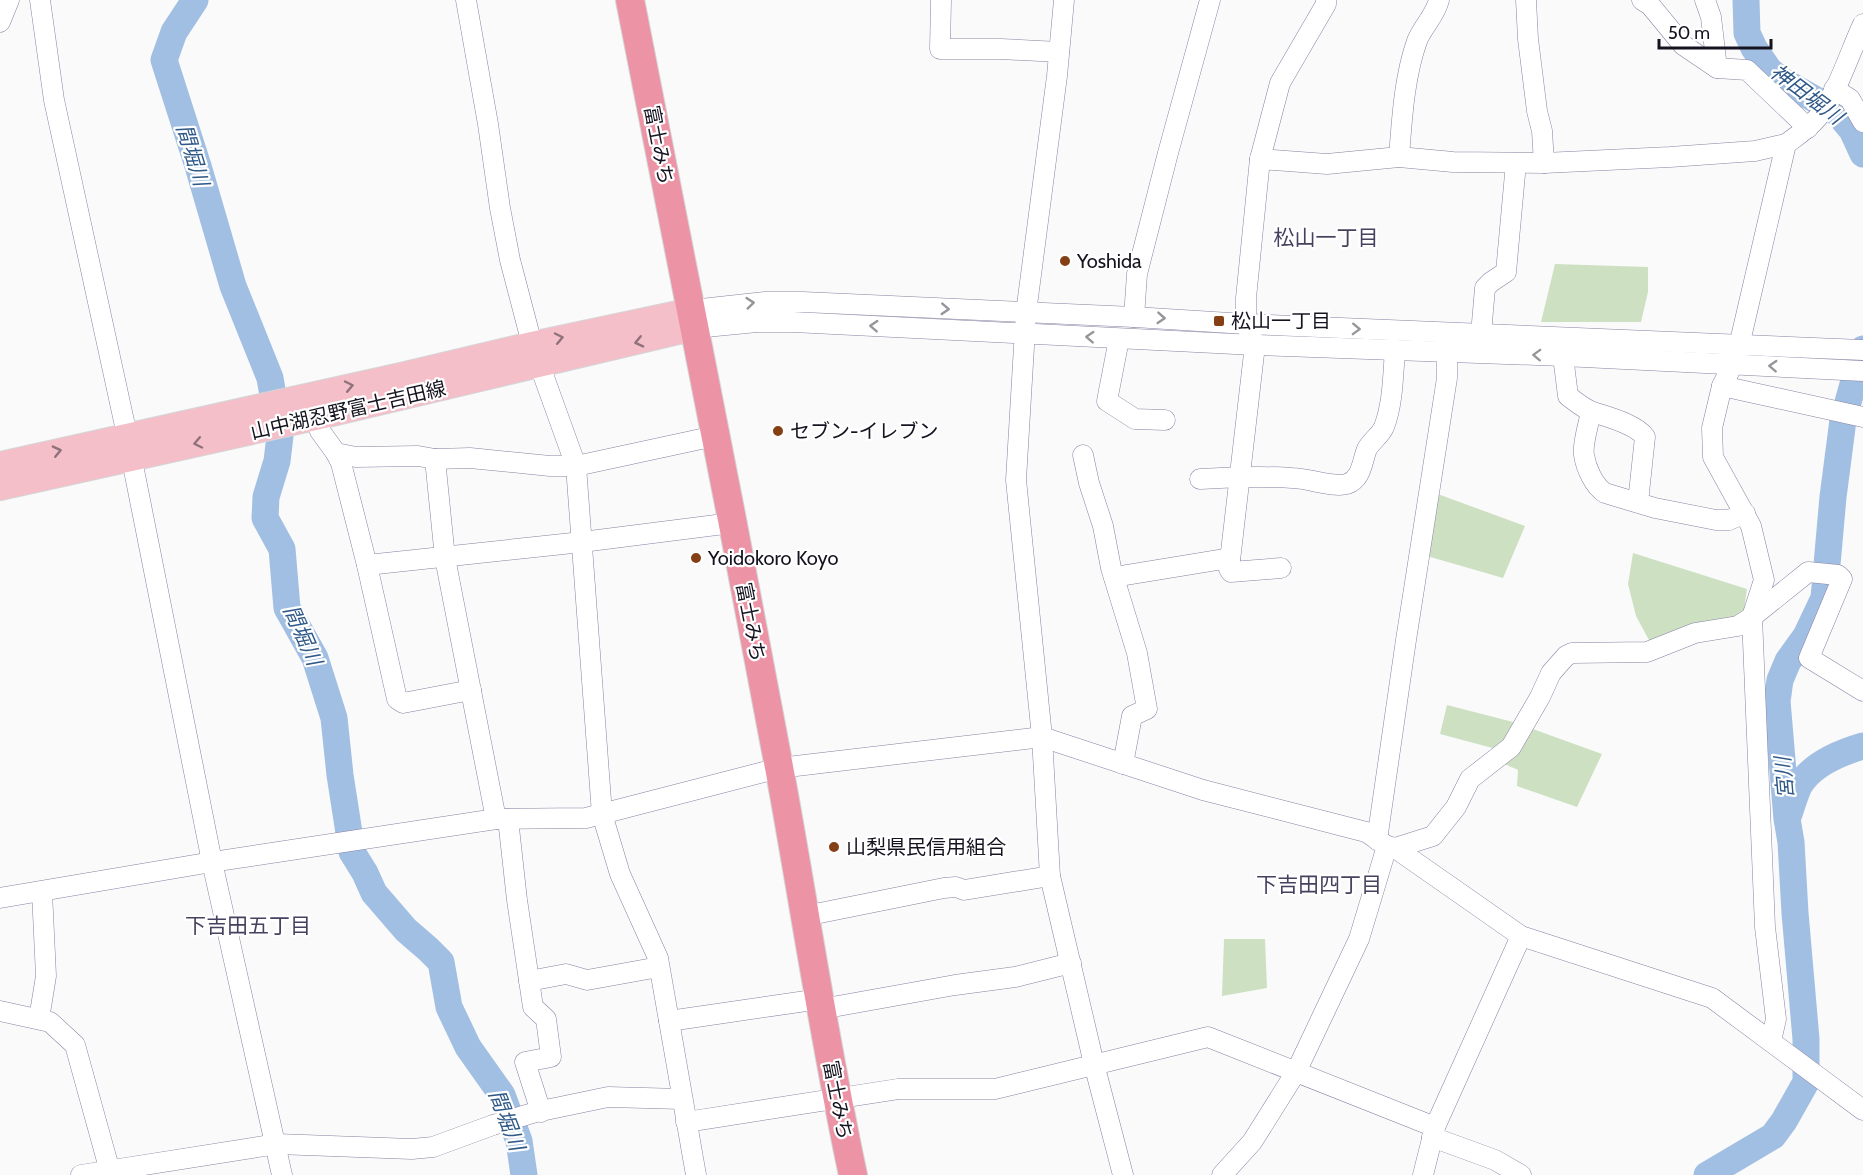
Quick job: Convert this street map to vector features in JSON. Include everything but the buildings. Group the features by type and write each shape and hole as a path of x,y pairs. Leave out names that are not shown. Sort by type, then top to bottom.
{"highway":[{"name":"富士みち","path":"630,0 694,319 779,768 837,1098 854,1175"}],"main road":[{"name":"山中湖忍野富士吉田線","path":"0,464 130,446 254,419 303,420 536,355 694,319"},
{"name":"山中湖忍野富士吉田線","path":"254,419 298,397 401,375 536,355"},
{"name":"山中湖忍野富士吉田線","path":"0,488 130,446"}],"street":[{"path":"0,22 9,0"},
{"path":"40,0 54,100 130,446 212,862 277,1144 282,1175"},
{"path":"466,0 510,260 536,355 576,466 602,814 620,874 658,958 696,1175"},
{"path":"941,0 940,50 1001,49 1059,52"},
{"path":"1064,0 1026,313 1016,480 1042,737 1050,876 1094,1064 1123,1175"},
{"path":"1134,317 1137,274 1210,0"},
{"path":"1281,568 1231,572 1229,569 1255,345 1246,324 1246,298 1260,159 1280,83 1312,30 1326,0"},
{"path":"1399,158 1405,92 1412,61 1418,41 1435,12 1439,0"},
{"path":"1526,0 1528,39 1537,111 1542,130 1544,163"},
{"path":"1642,0 1650,5 1683,45 1717,68 1748,70 1814,122"},
{"path":"1705,0 1711,17 1717,68"},
{"path":"1260,159 1327,164 1399,158 1453,162 1544,163 1755,151 1785,144 1814,122 1832,93 1863,24"},
{"path":"1832,93 1850,99 1863,122"},
{"path":"1771,1041 1776,1019 1766,927 1752,617 1764,580 1751,526 1713,457 1712,428 1722,386 1736,355 1785,144"},
{"path":"1481,334 1485,288 1506,272 1516,163"},
{"path":"694,319 765,302 1134,317 1246,324 1447,342 1563,356 1736,355 1838,349 1863,350"},
{"path":"694,319 1395,350 1481,334 1736,355 1832,369 1863,371"},
{"path":"1119,339 1107,401 1134,419 1165,420"},
{"path":"1222,1175 1252,1142 1296,1072 1359,939 1386,845 1406,640 1446,378 1447,342"},
{"path":"1200,479 1240,476 1295,478 1341,485 1350,483 1363,465 1367,449 1383,429 1390,403 1395,350"},
{"path":"1563,356 1568,396 1591,412 1632,427 1642,432 1645,437 1638,502"},
{"path":"1722,386 1860,416"},
{"path":"298,397 303,420 320,431 341,463 397,699 403,703 471,690"},
{"path":"1591,412 1584,454 1599,490 1655,508 1716,520 1729,520 1745,513"},
{"path":"336,453 356,457 470,458 550,466 576,466 715,436"},
{"path":"1083,455 1089,483 1103,526 1114,577 1137,653 1147,709 1132,716 1123,764"},
{"path":"435,459 445,558 471,690 502,819 533,1007 546,1019 551,1057 525,1062 538,1112"},
{"path":"367,566 582,543 732,523"},
{"path":"1114,577 1230,558"},
{"path":"1386,845 1433,836 1456,807 1470,779 1510,747 1540,697 1551,673 1566,656 1572,653 1647,652 1695,633 1738,626 1808,572 1838,575 1842,579 1809,658 1863,691"},
{"path":"0,898 212,862 502,819 586,818 779,768 1042,737 1203,790 1366,832 1521,936 1712,998 1863,1110"},
{"path":"805,916 944,888 956,887 964,890 1050,876"},
{"path":"39,1019 46,976 42,892"},
{"path":"1423,1175 1433,1132 1521,936"},
{"path":"669,1022 1016,977 1071,963"},
{"path":"529,981 566,974 587,980 659,967"},
{"path":"0,1011 50,1022 75,1045 110,1172"},
{"path":"686,1122 898,1089 995,1089 1208,1037 1296,1072 1433,1132 1495,1160 1521,1175"},
{"path":"81,1175 277,1144 412,1149 434,1147 493,1125 538,1112 608,1097 682,1099"}],"green space":[{"path":"1555,264 1648,267 1648,292 1641,322 1541,322"},
{"path":"1435,493 1525,526 1503,578 1427,556"},
{"path":"1633,553 1747,589 1743,617 1677,629 1650,642 1636,616 1628,584"},
{"path":"1447,705 1517,723 1500,750 1440,734"},
{"path":"1530,728 1602,754 1577,807 1517,786 1518,770 1500,762"},
{"path":"1224,939 1265,939 1267,988 1222,996"}],"waterway":[{"name":"間堀川","path":"195,0 174,32 164,60 233,286 270,378 280,436 277,461 266,497 265,518 282,549 287,608 315,658 334,718 352,852 374,893 406,930 441,962 449,1007 468,1047 502,1095 519,1141 524,1175"},
{"name":"神田堀川","path":"1746,0 1747,33 1769,70 1781,80 1837,112 1852,130 1863,154"},
{"name":"宮川","path":"1707,1175 1773,1136 1806,1082 1806,1039 1791,842 1777,701 1780,680 1788,661 1806,636 1824,598 1843,420 1863,349"},
{"path":"1789,814 1799,786 1811,771 1836,756 1863,746"}],"place":[{"name":"Yoshida","path":"1065,261"},
{"name":"松山一丁目","path":"1219,321"},
{"name":"セブン-イレブン","path":"778,431"},
{"name":"Yoidokoro Koyo","path":"696,558"},
{"name":"山梨県民信用組合","path":"834,847"}],"district":[{"name":"松山一丁目","path":"1326,237"},
{"name":"下吉田四丁目","path":"1319,884"},
{"name":"下吉田五丁目","path":"248,925"}]}
